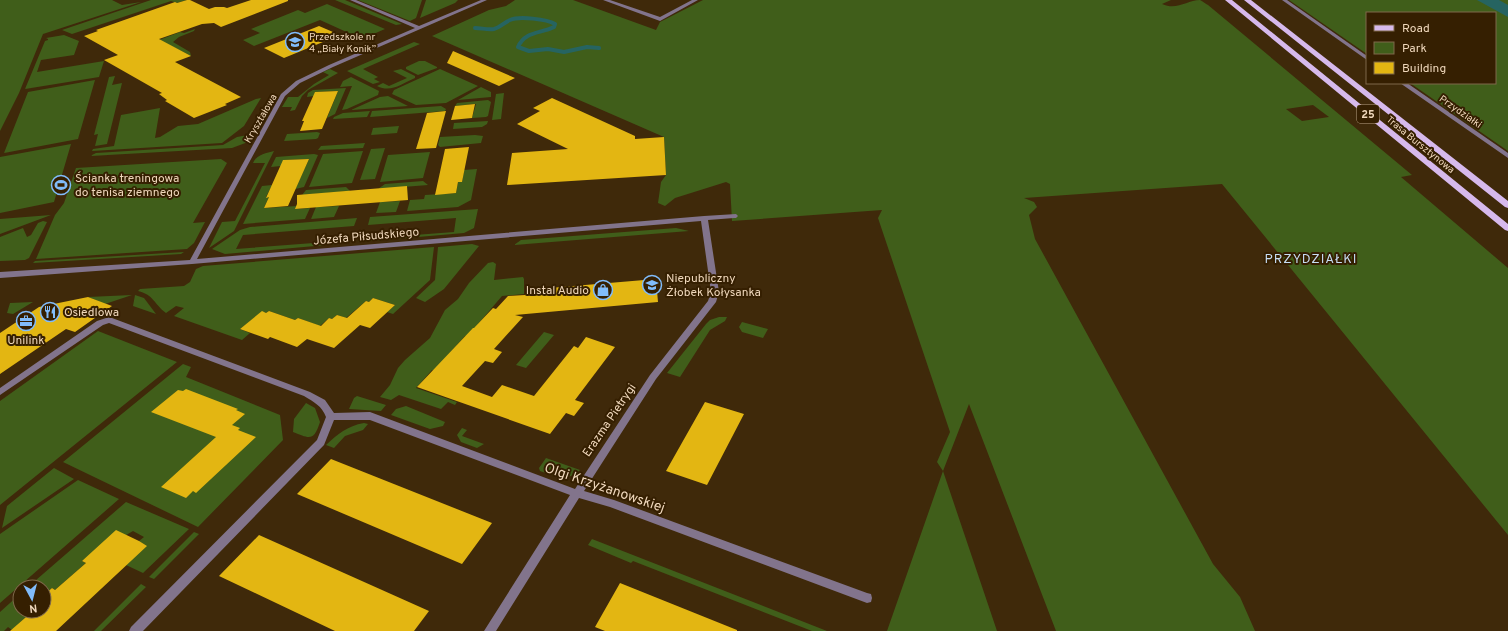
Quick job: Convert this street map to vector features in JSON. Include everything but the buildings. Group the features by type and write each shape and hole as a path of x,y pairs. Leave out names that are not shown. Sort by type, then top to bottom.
{"main road":[{"name":"Trasa Bursztynowa","path":"1228,0 1508,228"},
{"name":"Trasa Bursztynowa","path":"1247,0 1508,205"}],"street":[{"path":"352,0 419,28"},
{"name":"Kryształowa","path":"192,262 283,95 290,88 311,75 485,0"},
{"path":"604,0 660,19 696,0"},
{"path":"1284,0 1366,57"},
{"name":"Przydziałki","path":"1404,84 1508,156"},
{"name":"Józefa Piłsudskiego","path":"0,275 192,262 734,216"},
{"name":"Erazma Pietrygi","path":"490,631 578,494 592,468 653,377 712,302 715,292 704,218"},
{"path":"0,392 100,323 109,320 307,394 320,401 328,408 331,417 321,442 135,631"},
{"name":"Olgi Krzyżanowskiej","path":"331,417 370,416 578,494 611,503 867,598"}],"green space":[{"path":"0,0 112,0 122,5 141,2 43,34 19,93 0,131"},
{"path":"151,0 187,0 177,3 171,1 72,34 62,30"},
{"path":"335,0 345,0 402,24 396,25"},
{"path":"358,0 422,0 416,18 410,21"},
{"path":"426,0 458,0 455,3 420,18"},
{"path":"515,0 573,0 656,30 660,22 703,0 1171,0 1162,4 1167,6 1177,6 1195,0 1200,0 1208,5 1412,175 1401,177 1508,268 1508,535 1222,184 1024,198 1034,202 1037,207 1029,215 1035,239 1213,564 1240,597 1255,631 1056,631 969,404 943,471 937,462 950,432 878,218 882,210 732,221 730,184 726,182 675,198 665,206 658,203 661,182 666,175 664,137 432,36 489,10 506,6","holes":["1313,105 1329,117 1302,121 1286,109"]},
{"path":"1289,0 1508,0 1508,151 1411,84 1496,84 1496,12 1366,12 1366,53"},
{"path":"327,4 385,29 362,39 320,20 254,46 243,40 260,33 251,29 298,10 305,13"},
{"path":"195,29 194,31 179,37 173,42 190,52 191,56 159,40 180,32 184,33"},
{"path":"64,35 79,41 74,55 41,60 37,72 104,61 99,77 25,89 45,41 48,40 46,38"},
{"path":"414,42 420,44 363,69 378,77 374,79 380,82 373,84 347,71"},
{"path":"419,61 425,61 437,68 418,75 406,69 406,67"},
{"path":"330,69 338,73 308,90 302,96 295,110 290,111 292,107 282,107 288,97 298,97 314,84 329,75 323,72"},
{"path":"401,69 415,76 415,78 401,85 387,89 377,86 383,83 389,86 407,78 393,71"},
{"path":"440,69 478,86 446,103 416,105 392,94 394,90"},
{"path":"115,76 112,85 122,83 107,144 95,146 98,134 94,135 109,77"},
{"path":"351,77 379,91 378,95 342,110 352,86 340,87 343,81"},
{"path":"95,80 78,139 4,153 28,92"},
{"path":"481,87 491,92 491,97 458,100"},
{"path":"346,88 335,114 327,118 338,91 316,92 314,96 307,97 308,93 313,90"},
{"path":"504,93 501,119 492,120 496,94"},
{"path":"388,96 408,106 351,110 380,97"},
{"path":"261,98 244,126 222,143 92,151 93,149 114,146 121,115 160,108 155,138 160,137 178,126 198,124"},
{"path":"488,100 491,102 488,116 486,117 472,118 476,104 455,106 457,103"},
{"path":"441,106 446,109 445,111 370,117 372,111"},
{"path":"370,111 367,117 333,119 334,117 343,113"},
{"path":"488,121 487,124 482,127 453,129 454,123"},
{"path":"399,126 397,133 371,135 373,128"},
{"path":"320,133 316,139 284,141 287,134"},
{"path":"248,135 254,136 248,142 232,148 90,156 96,153 223,145 237,137"},
{"path":"483,136 481,143 440,147 438,145 440,137"},
{"path":"365,143 363,148 318,150 321,146"},
{"path":"71,144 54,202 0,213 0,157"},
{"path":"385,148 375,179 360,180 371,149"},
{"path":"274,151 234,231 209,248 222,222 235,221 265,163 253,163 254,160 262,155"},
{"path":"363,151 352,183 309,187 323,154"},
{"path":"430,152 423,178 380,182 388,155"},
{"path":"318,155 304,187 295,189 309,159 284,160 281,166 271,167 276,157"},
{"path":"221,159 227,163 193,223 205,222 194,243 187,249 36,259 55,215 64,203 76,168"},
{"path":"477,169 471,200 458,207 407,211 410,200 424,199 425,195 456,193 458,182 462,182 464,170"},
{"path":"423,181 428,185 378,189 385,184"},
{"path":"272,185 266,197 269,197 264,208 297,206 296,209 310,208 305,219 243,224 262,186"},
{"path":"346,187 350,191 302,195 306,190"},
{"path":"400,201 396,212 376,213 380,202"},
{"path":"339,206 334,217 311,219 316,207"},
{"path":"478,209 474,228 464,233 358,241 362,239 454,232 456,218 368,225 370,217"},
{"path":"51,215 0,234 0,219"},
{"path":"357,218 354,226 243,235 236,249 340,241 337,244 225,254 212,249 240,230 250,227"},
{"path":"43,221 47,222 29,258 25,260 0,261 0,237 23,228 27,237 31,235 38,223"},
{"path":"676,228 689,231 514,245 521,240"},
{"path":"472,244 479,246 444,289 425,302 416,298 435,280 438,247"},
{"path":"434,247 430,280 393,314 387,312 395,305 373,298 369,302 366,301 346,318 337,315 332,319 329,318 320,326 298,318 295,320 269,311 266,313 262,312 240,329 250,333 242,340 174,316 184,308 176,306 166,313 151,297 138,291 140,289 184,286 190,282 196,269 203,266"},
{"path":"184,252 181,254 33,263 35,261"},
{"path":"493,262 496,264 494,280 523,277 524,294 502,296 478,324 470,337 465,336 447,356 437,372 432,370 416,388 457,402 455,405 448,402 441,409 399,395 391,400 380,397 390,385 398,368 430,338 445,310 458,299 469,283 488,263"},
{"path":"132,295 105,304 88,297"},
{"path":"135,295 144,298 156,314 133,306"},
{"path":"33,302 13,314 7,313 10,303"},
{"path":"719,317 727,317 725,321 710,330 680,377 667,373 706,324 710,320"},
{"path":"742,322 768,329 763,338 742,332 739,327"},
{"path":"98,331 177,362 0,505 0,401"},
{"path":"544,332 554,335 526,368 516,365"},
{"path":"183,364 191,367 186,377 280,415 283,440 198,527 63,462"},
{"path":"357,396 386,405 381,411 349,409 354,398"},
{"path":"306,403 315,408 320,422 316,433 311,437 293,432 294,419"},
{"path":"406,406 445,422 443,426 430,429 391,415 396,409"},
{"path":"364,423 368,424 363,430 345,436 334,448 326,445 343,431"},
{"path":"462,428 467,430 462,436 484,444 477,448 461,442 457,435"},
{"path":"546,458 580,470 571,476 566,477 556,476 540,471 539,468"},
{"path":"54,468 74,479 2,528 7,506"},
{"path":"943,471 997,631 887,631"},
{"path":"78,480 119,499 27,579 12,579 12,593 0,603 0,534"},
{"path":"126,502 189,529 143,573 126,565 139,541 144,537 133,531 82,561 86,563 55,590 52,588 52,579 37,579"},
{"path":"194,532 199,534 154,579 149,577"},
{"path":"592,539 827,631 812,631 633,561 631,563 588,545"},
{"path":"141,584 146,587 101,631 94,631"},
{"path":"12,601 12,619 24,619 12,630 8,627 4,631 0,631 0,612"}],"water":[{"path":"1477,0 1499,0 1508,5 1508,17"}],"waterway":[{"path":"475,28 494,29 514,19 540,19 555,24 554,27 529,35 518,47 529,51 548,49 564,52 587,47 599,48"}],"place":[{"name":"Przedszkole nr 4 „Biały Konik”","path":"295,42"},
{"name":"Ścianka treningowa do tenisa ziemnego","path":"61,185"},
{"name":"Niepubliczny Żłobek Kołysanka","path":"652,285"},
{"name":"Instal Audio","path":"603,290"},
{"name":"Osiedlowa","path":"50,312"},
{"name":"Unilink","path":"26,321"}],"district":[{"name":"PRZYDZIAŁKI","path":"1311,258"}]}
